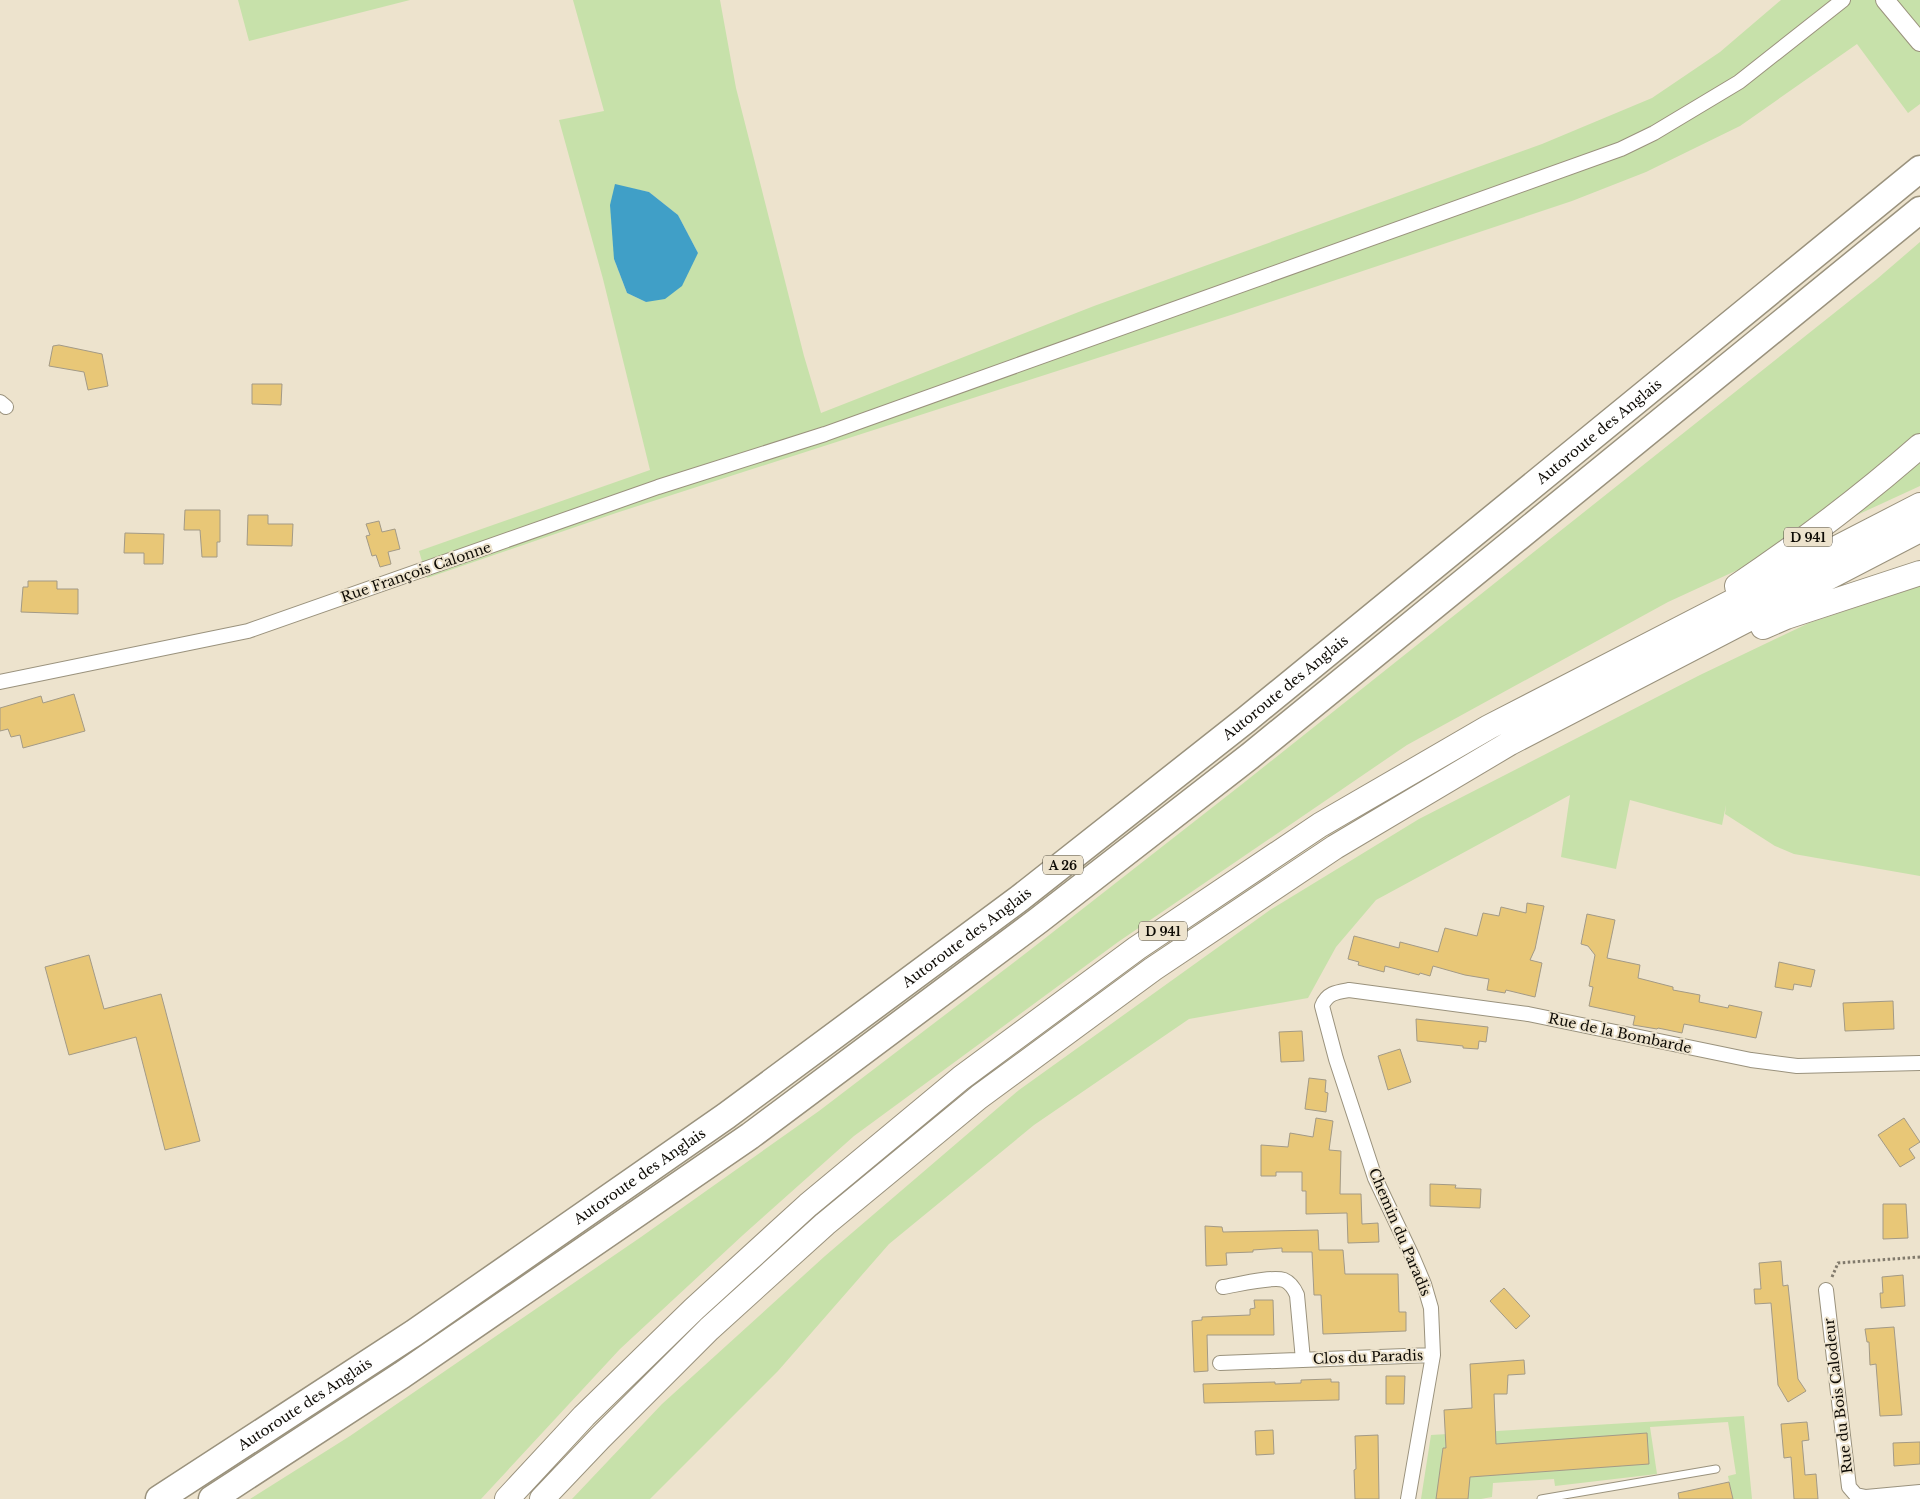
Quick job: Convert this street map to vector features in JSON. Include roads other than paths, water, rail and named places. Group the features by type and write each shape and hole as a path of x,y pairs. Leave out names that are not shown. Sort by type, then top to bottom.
{"highway":[{"name":"Autoroute des Anglais","path":"159,1499 414,1333 718,1122 1020,898 1246,719 1920,169"},
{"name":"Autoroute des Anglais","path":"212,1499 402,1375 750,1136 1039,920 1250,756 1920,210"},
{"name":"D 941","path":"1698,633 1735,586 1796,546 1882,480 1920,446"},
{"name":"D 941","path":"542,1499 709,1329 825,1224 986,1091 1153,969 1335,847 1698,633 1920,505"},
{"name":"D 941","path":"507,1499 584,1416 673,1329 808,1205 961,1078 1137,948 1320,825 1489,727 1920,530"},
{"name":"D 941","path":"1698,633 1743,635 1795,614 1920,573"}],"street":[{"name":"Rue François Calonne","path":"0,682 248,631 658,487 825,434 1621,149 1654,133 1738,82 1843,0"},
{"path":"1885,0 1920,42"},
{"name":"Rue de la Bombarde","path":"1324,1000 1334,992 1349,990 1499,1010 1751,1060 1797,1066 1920,1063"},
{"name":"Chemin du Paradis","path":"1324,1000 1322,1006 1336,1059 1375,1178 1424,1284 1431,1308 1434,1355 1408,1499"},
{"name":"Clos du Paradis","path":"1223,1287 1275,1279 1288,1282 1294,1287 1297,1295 1303,1360"},
{"name":"Rue du Bois Calodeur","path":"1826,1290 1849,1486 1856,1495 1866,1497 1920,1492"},
{"name":"Clos du Paradis","path":"1220,1363 1434,1355"}],"lane":[{"path":"1541,1499 1716,1470"}],"water":[{"path":"615,184 649,192 678,215 698,253 682,286 665,299 646,302 627,293 614,259 610,205"}]}
